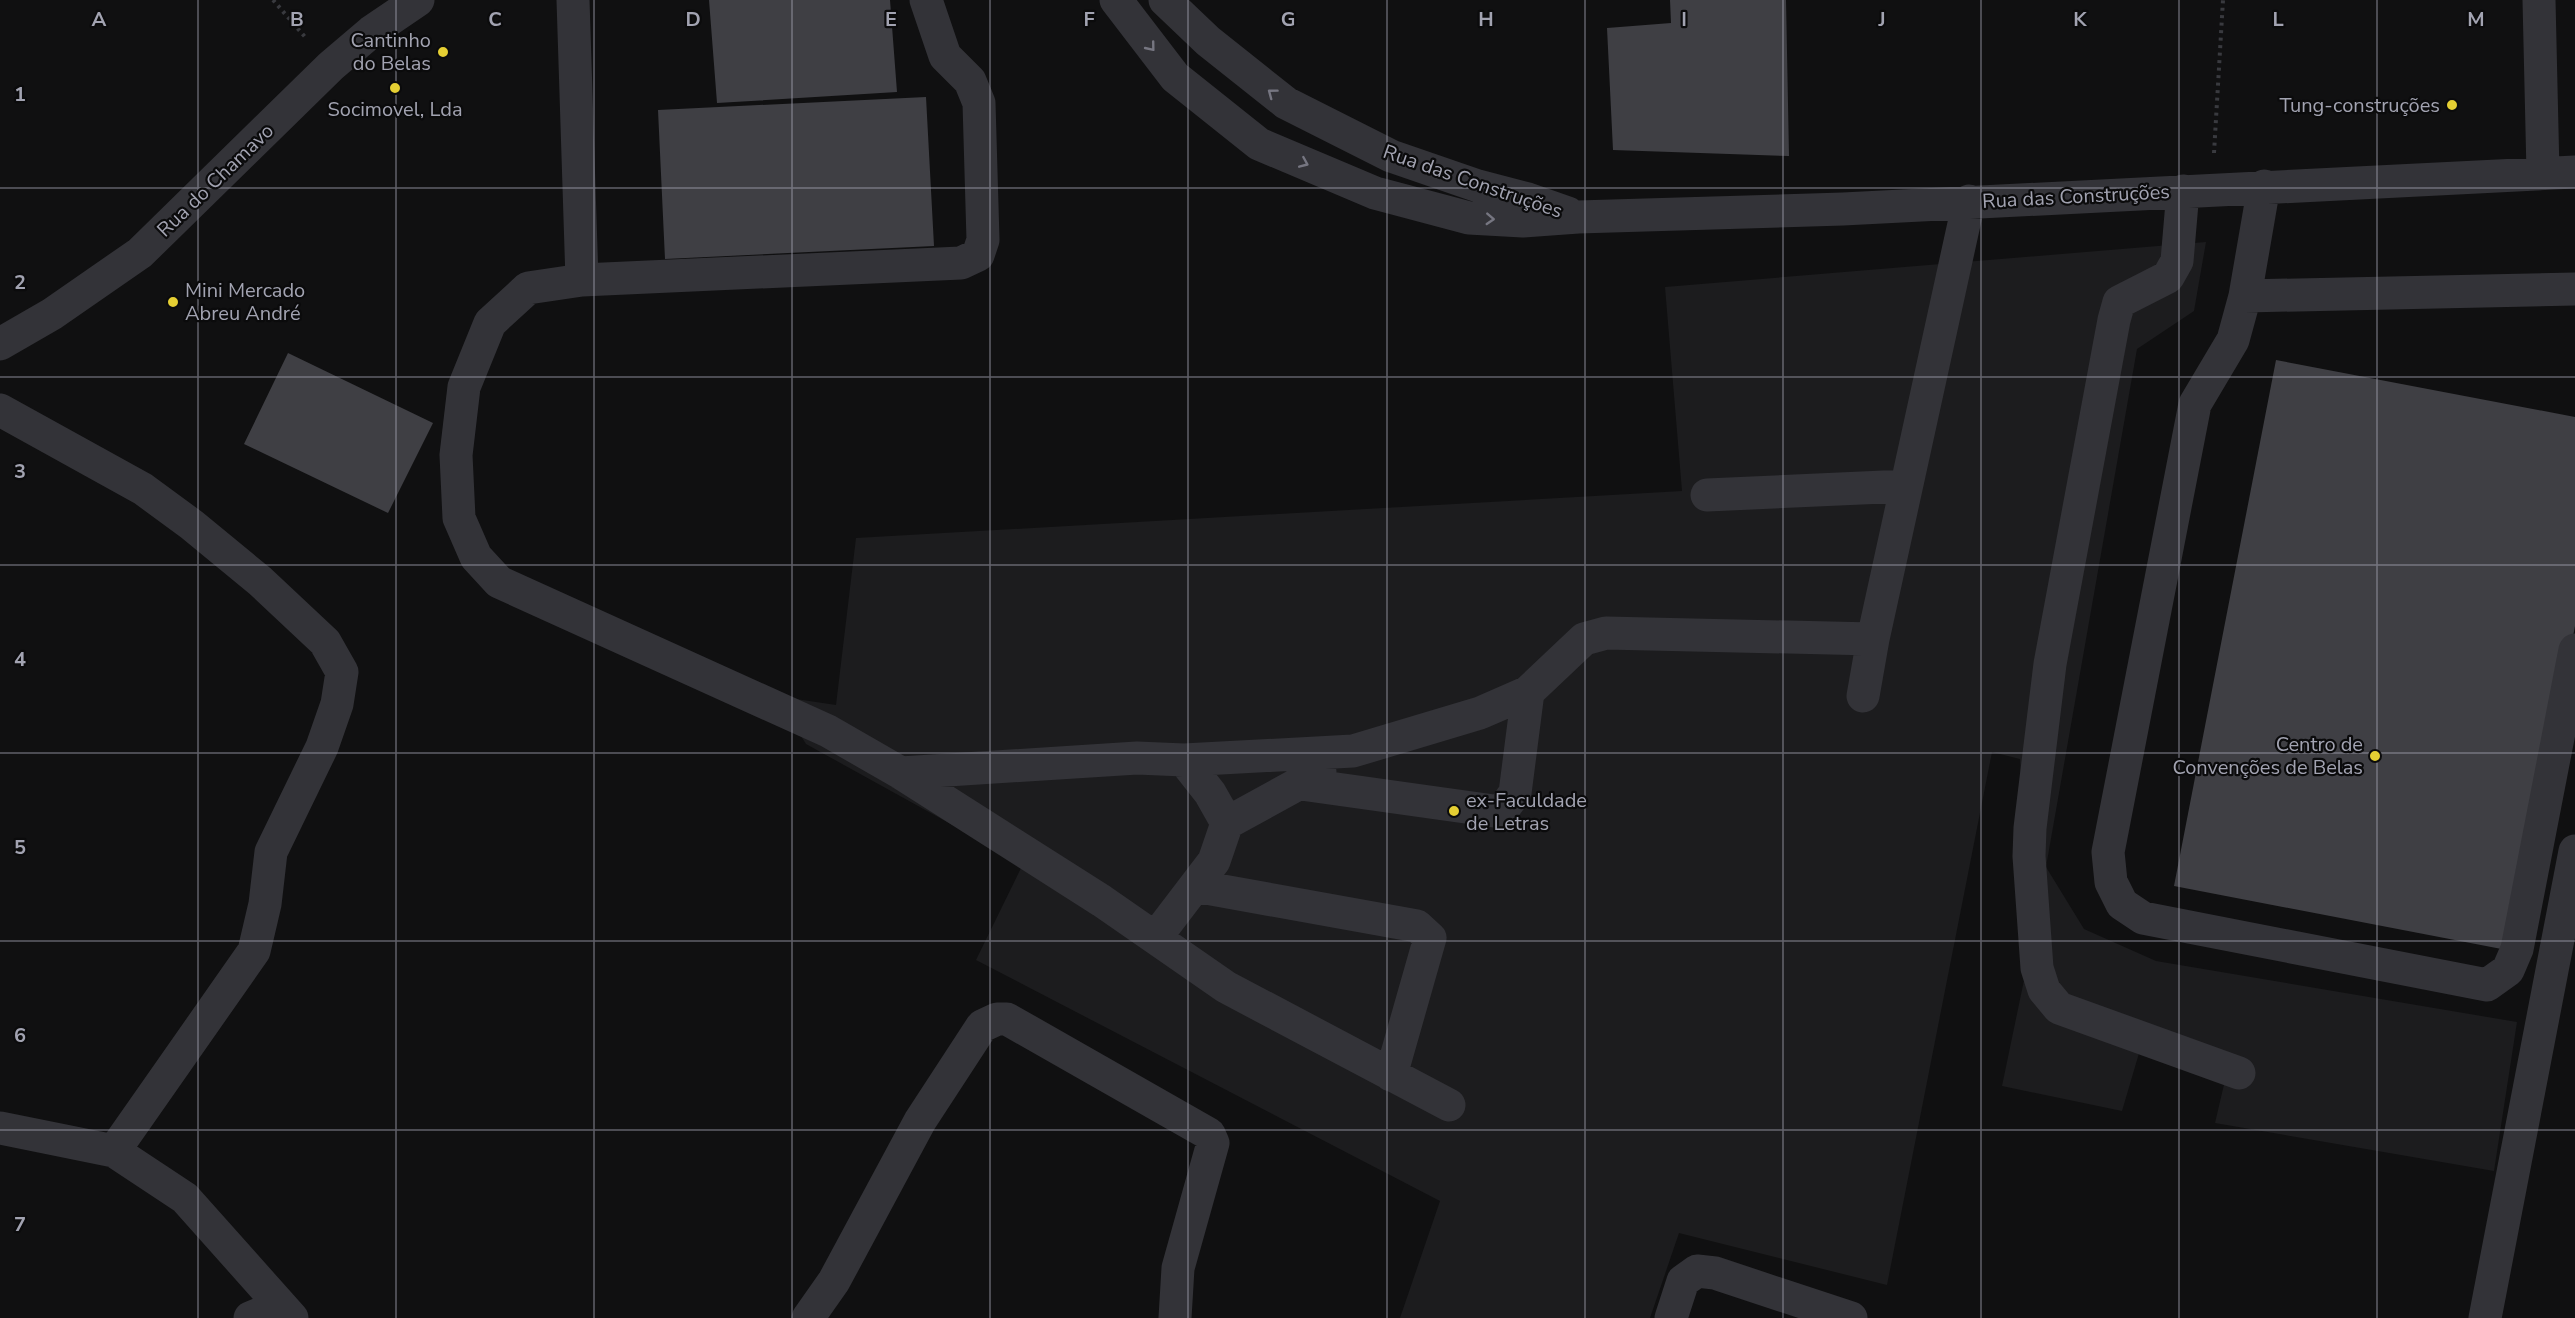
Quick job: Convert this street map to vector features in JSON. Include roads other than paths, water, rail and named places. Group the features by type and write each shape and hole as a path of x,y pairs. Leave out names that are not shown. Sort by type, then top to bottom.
{"street":[{"name":"Rua do Chamavo","path":"0,344 52,314 140,253 331,66 371,32 418,0"},
{"path":"573,0 582,280"},
{"path":"926,0 945,56 970,81 979,103 983,240 978,255 961,263 582,280 528,288 490,323 464,387 456,455 459,518 476,557 499,582 828,731 901,772 1156,937 1226,987 1449,1105"},
{"name":"Rua das Construções","path":"1116,0 1175,77 1259,144 1375,193 1469,218 1523,221 1578,217 1843,209 2575,172"},
{"name":"Rua das Construções","path":"1165,0 1208,41 1286,103 1391,156 1578,217"},
{"path":"2539,0 2543,173"},
{"path":"2264,186 2245,296 2233,340 2195,404 2108,852 2111,882 2122,904 2143,918 2487,985 2508,970 2517,949 2575,650"},
{"path":"2197,190 2177,261 2168,277 2119,302 2114,320 2050,663 2030,828 2029,856 2037,968 2044,990 2059,1008 2239,1073"},
{"path":"1863,696 1873,639 1969,201"},
{"path":"2245,296 2575,289"},
{"path":"0,410 143,489 192,525 260,581 325,642 342,672 337,704 322,747 271,852 266,904 254,951 114,1151"},
{"path":"1707,495 1906,486"},
{"path":"901,772 1137,758 1184,759 1353,751 1480,713 1528,692 1584,639 1606,633 1873,639"},
{"path":"1301,784 1501,812 1515,794 1528,692"},
{"path":"1156,937 1214,861 1227,824 1301,784 1353,751"},
{"path":"1184,759 1210,793 1227,824"},
{"path":"2485,1318 2575,850"},
{"path":"1195,885 1417,926 1430,938 1391,1075"},
{"path":"808,1318 834,1281 920,1120 982,1026 997,1019 1007,1019 1209,1134 1214,1143 1178,1268 1175,1318"},
{"path":"0,1128 114,1151 185,1198 286,1312"},
{"path":"1671,1318 1683,1281 1696,1271 1715,1273 1851,1318"},
{"path":"250,1318 286,1312"}],"place":[{"name":"Cantinho do Belas","path":"443,52"},
{"name":"Socimovel, Lda","path":"395,88"},
{"name":"Tung-construções","path":"2452,105"},
{"name":"Mini Mercado Abreu André","path":"173,302"},
{"name":"Centro de Convenções de Belas","path":"2375,756"},
{"name":"ex-Faculdade de Letras","path":"1454,811"}]}
